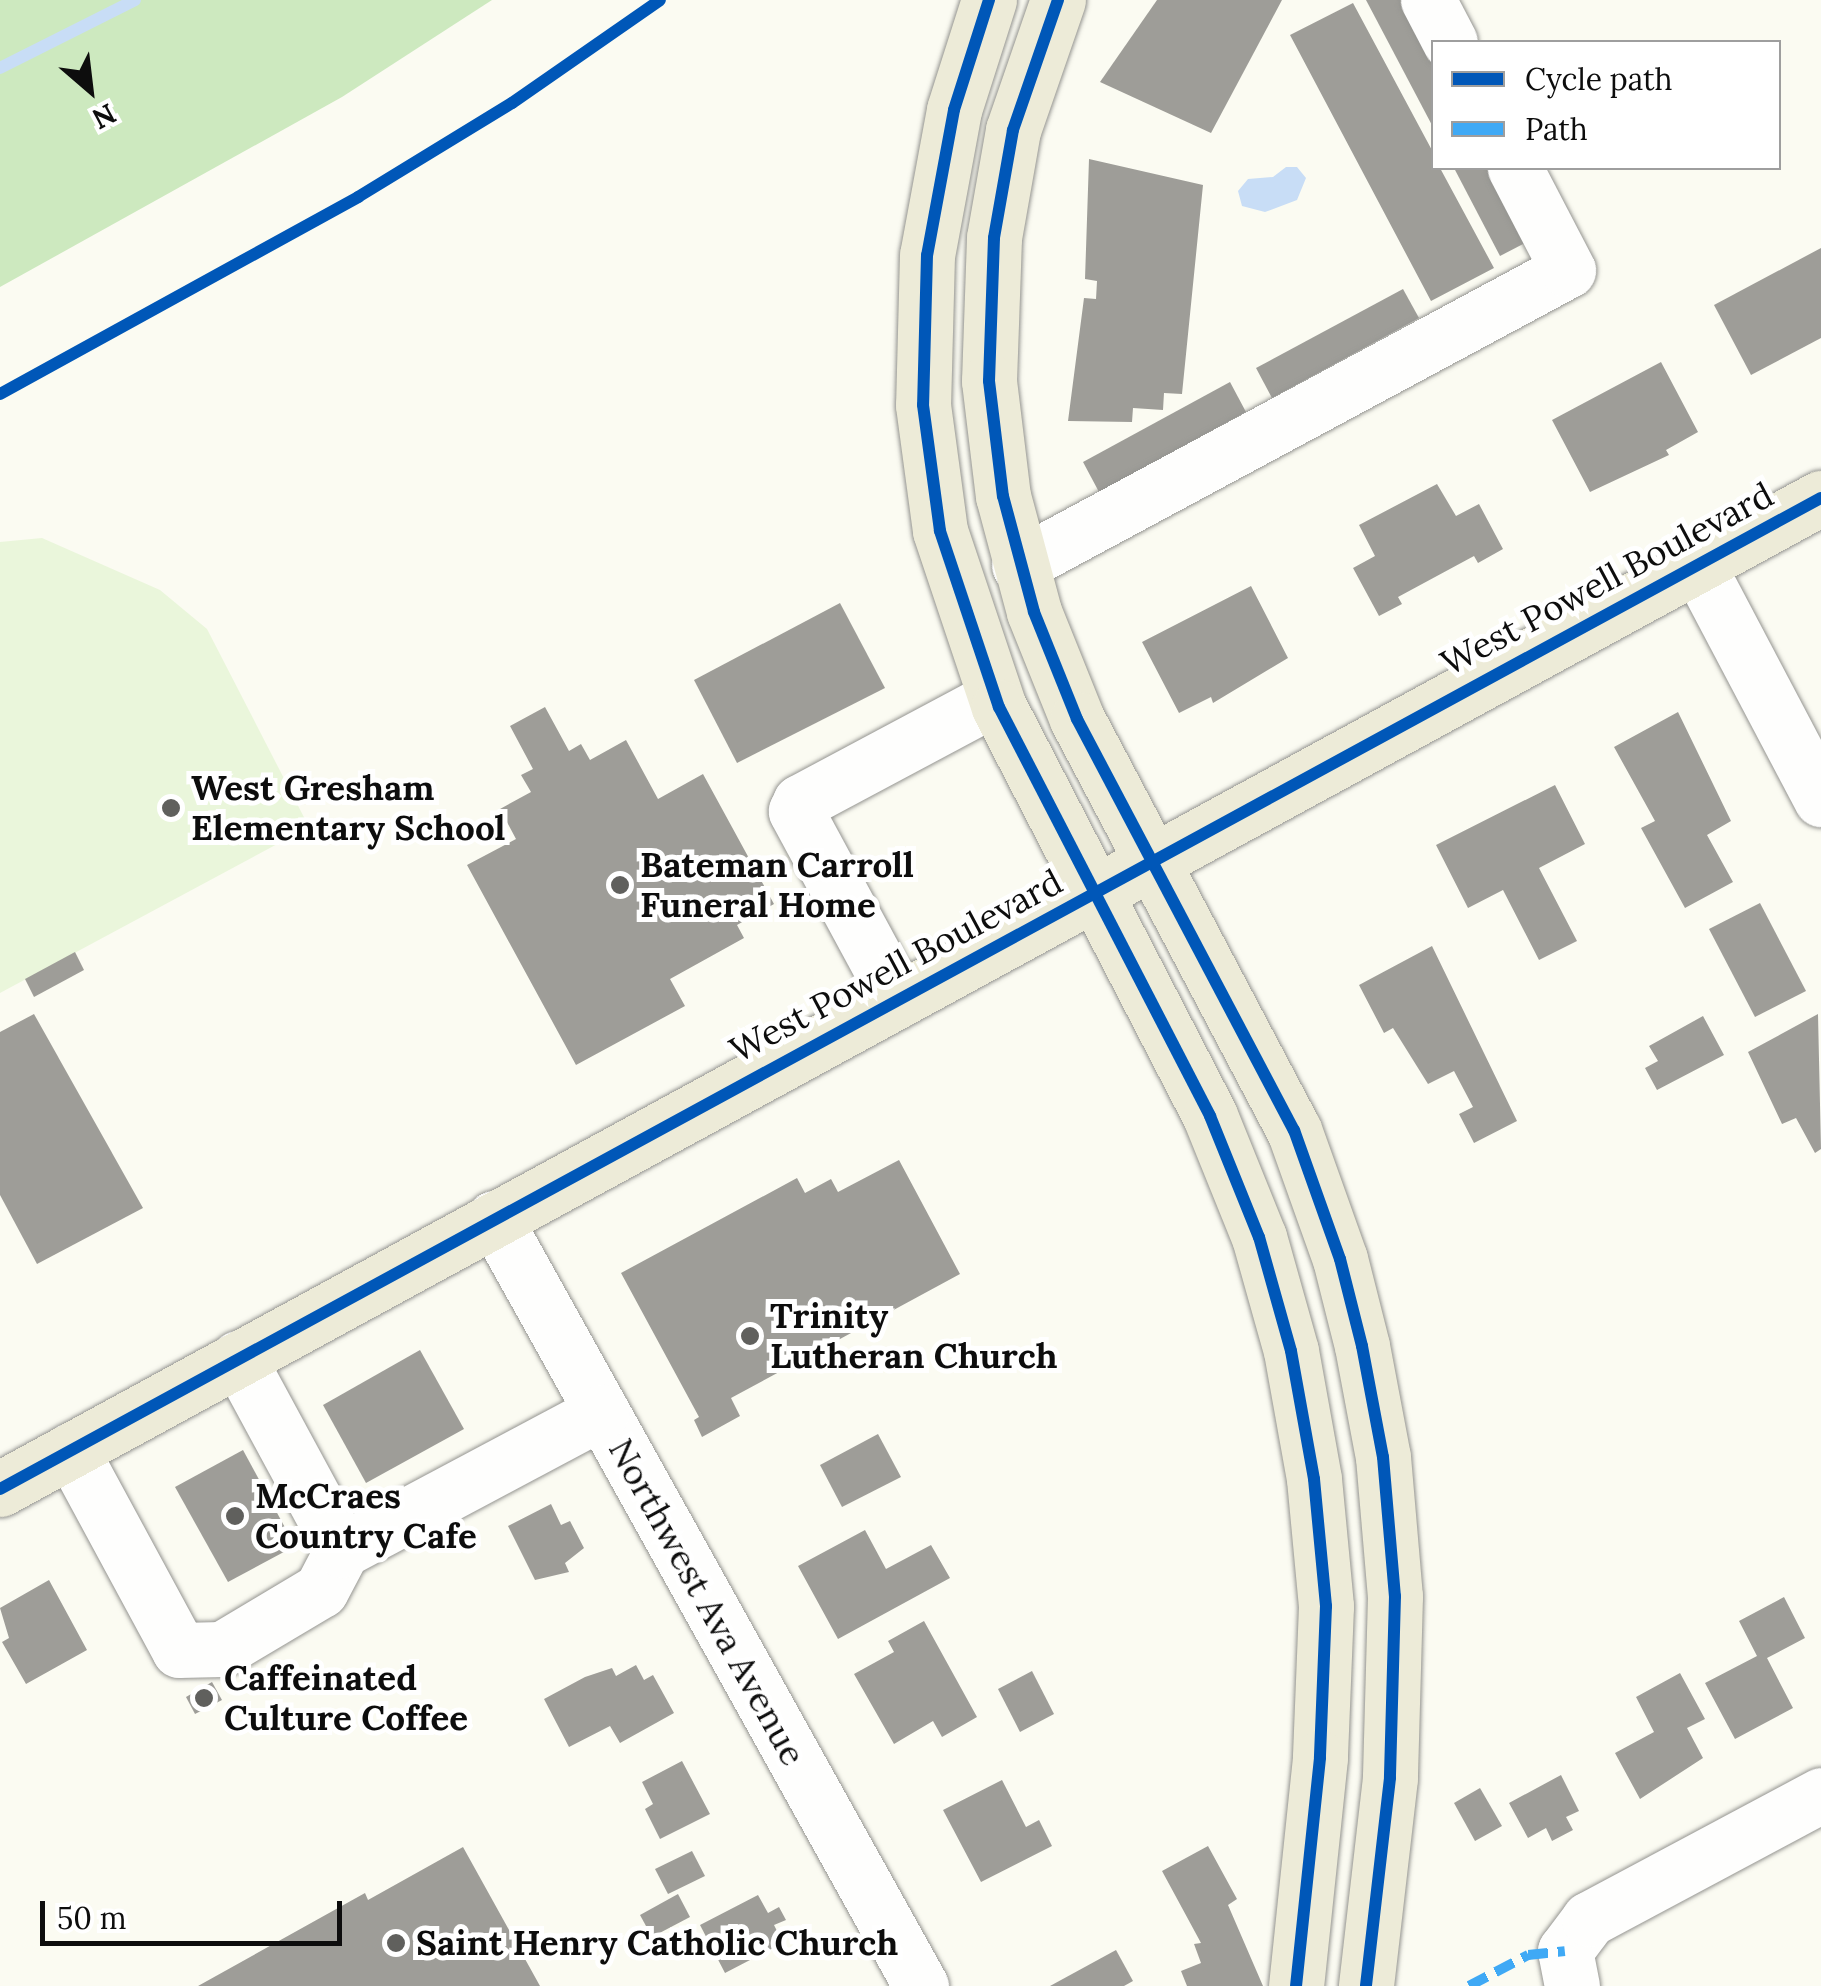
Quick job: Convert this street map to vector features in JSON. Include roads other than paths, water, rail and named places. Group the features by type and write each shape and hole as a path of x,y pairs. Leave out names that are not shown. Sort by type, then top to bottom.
{"main road":[{"path":"988,3 935,199 922,350 940,531 996,698 1093,893 1178,1048 1249,1208 1276,1287 1303,1408 1322,1538 1326,1684 1296,1986"},
{"path":"1053,13 1013,130 989,295 994,435 1019,564 1077,719 1294,1130 1340,1258 1372,1399 1391,1538 1396,1678 1366,1986"},
{"name":"West Powell Boulevard","path":"0,1489 1821,498"}],"street":[{"path":"1428,0 1449,40"},
{"path":"988,3 1053,13"},
{"path":"1019,564 1568,270 1516,170"},
{"path":"1697,564 1821,799"},
{"path":"898,1000 796,811 800,802 996,698"},
{"name":"Northwest Ava Avenue","path":"494,1218 921,1986"},
{"path":"238,1358 342,1550"},
{"path":"72,1450 180,1650 222,1649 321,1590 342,1550 602,1412"},
{"path":"1568,1968 1589,1919 1821,1795"}],"water":[{"path":"1286,167 1297,167 1306,178 1297,200 1265,212 1242,206 1238,191 1248,179 1273,177"}],"waterway":[{"path":"0,68 135,0"}],"place":[{"name":"West Gresham Elementary School","path":"171,808"},
{"name":"Bateman Carroll Funeral Home","path":"620,885"},
{"name":"Trinity Lutheran Church","path":"750,1336"},
{"name":"McCraes Country Cafe","path":"235,1516"},
{"name":"Caffeinated Culture Coffee","path":"204,1698"},
{"name":"Saint Henry Catholic Church","path":"396,1943"}]}
